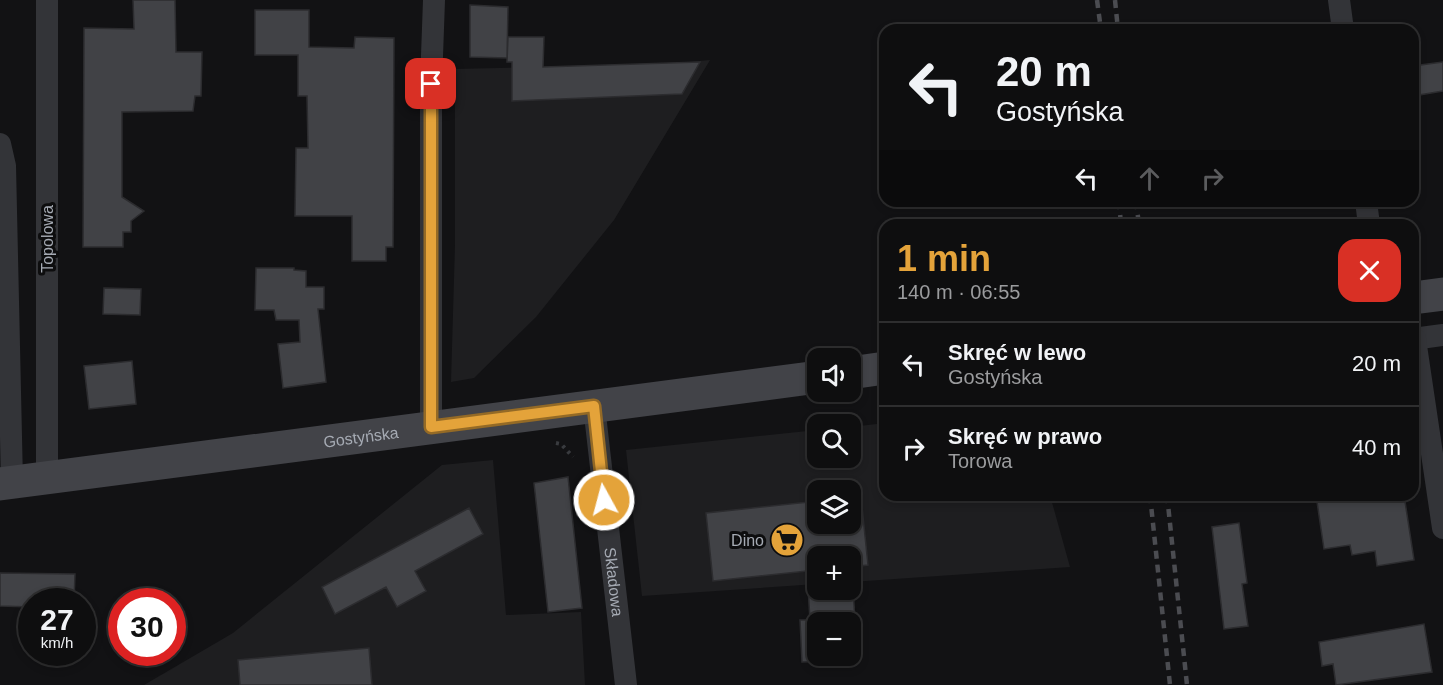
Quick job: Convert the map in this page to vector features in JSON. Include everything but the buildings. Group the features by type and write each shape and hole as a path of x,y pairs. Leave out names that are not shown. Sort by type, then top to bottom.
{"main road":[{"path":"1419,297 1443,294"},
{"path":"861,371 879,369"},
{"name":"Gostyńska","path":"6,483 807,378"}],"street":[{"name":"Topolowa","path":"47,0 47,478"},
{"path":"431,427 431,84 434,0"},
{"path":"1339,0 1342,24"},
{"name":"Gostyńska","path":"0,144 5,166 3,240 6,483"},
{"path":"1419,338 1443,336"},
{"path":"1419,372 1443,528"},
{"name":"Składowa","path":"594,406 626,685"}],"shaded area":[{"path":"710,60 614,220 536,317 474,378 451,382 455,245 455,69 667,64"},
{"path":"879,424 879,501 1052,501 1070,567 861,581 861,546 807,546 807,585 642,596 626,450 807,431 807,468 861,468 861,426"},
{"path":"493,460 506,615 581,612 585,685 144,685 177,666 186,666 186,660 233,633 442,465"}],"railway":[{"path":"1097,0 1100,24"},
{"path":"1115,0 1117,24"},
{"path":"1120,207 1120,219"},
{"path":"1137,207 1138,219"},
{"path":"1151,501 1170,685"},
{"path":"1168,501 1187,685"}],"place":[{"name":"Dino","path":"787,540"}],"route":[{"path":"431,84 431,427 594,406 604,500"}]}
